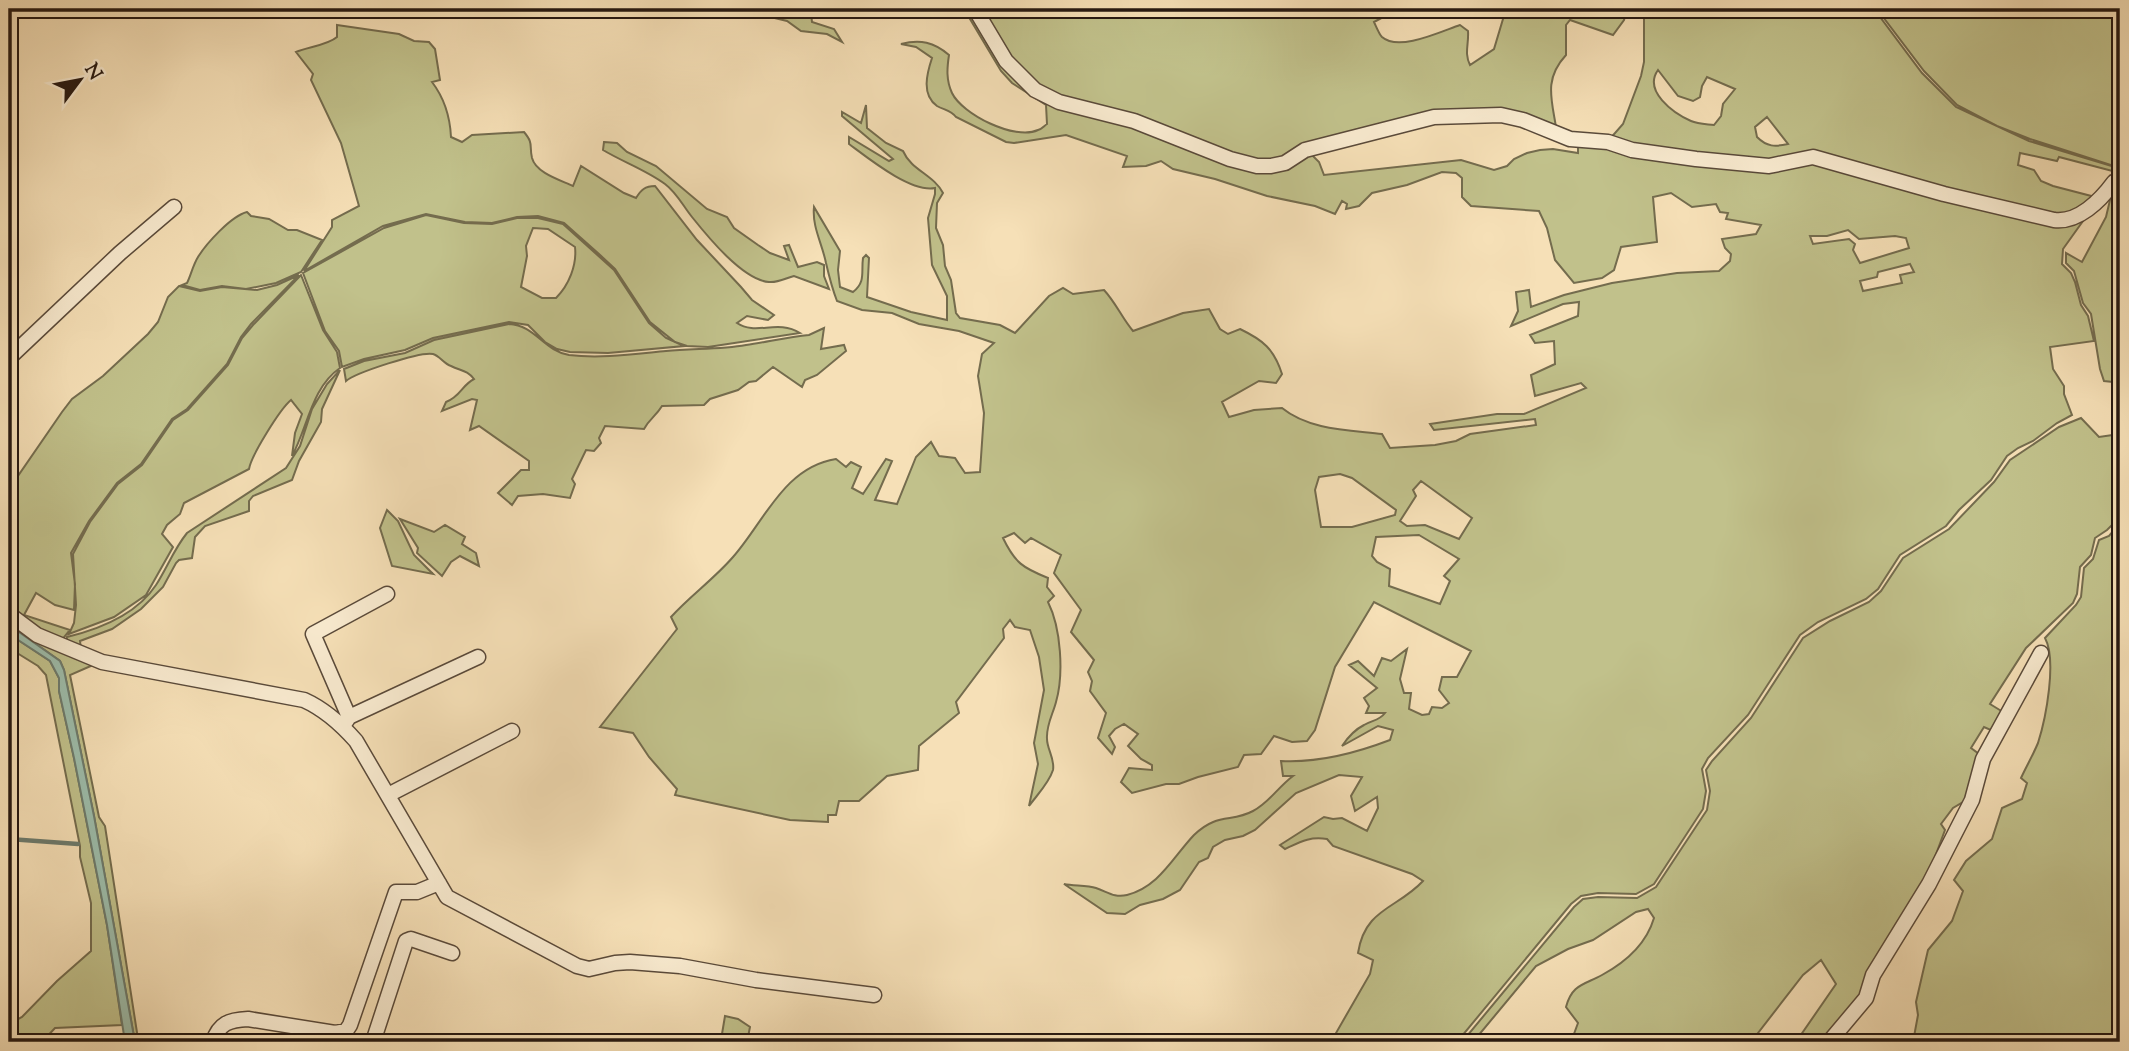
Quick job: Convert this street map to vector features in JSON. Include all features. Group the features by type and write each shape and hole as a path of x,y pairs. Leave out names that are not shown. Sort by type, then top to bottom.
{"street":[{"path":"975,9 1006,61 1035,90 1059,102 1134,121 1230,159 1257,166 1284,163 1305,150 1408,123 1452,115 1485,114 1524,120 1570,139 1608,142 1632,150 1726,163 1769,166 1813,157 1944,194 2064,222 2094,204 2114,182"},
{"path":"9,358 120,253 174,207"},
{"path":"387,594 313,634 346,722 447,897 577,966 589,969 615,962 630,962 874,996"},
{"path":"9,614 37,635 102,662 304,700 346,722"},
{"path":"1829,1042 1866,999 1873,975 1929,884 1972,800 1983,759 2041,653"},
{"path":"346,722 478,657"},
{"path":"388,795 512,731"},
{"path":"213,1042 216,1032 225,1022 234,1020 248,1019 335,1033 346,1031 396,892 417,892 439,883"},
{"path":"373,1042 406,941 411,939 452,953"}],"green space":[{"path":"737,9 788,9 811,13 812,22 834,29 842,42 827,34 801,31 787,21"},
{"path":"964,9 972,9 1009,70 1090,113 1253,168 1309,152 1319,162 1324,175 1461,160 1494,170 1507,166 1527,153 1540,150 1578,153 1578,142 1633,153 1807,161 2045,222 2080,216 2083,221 2063,249 2062,264 2075,282 2094,341 2050,347 2053,369 2064,386 2064,394 2072,415 2007,456 1991,480 1946,526 1900,555 1878,589 1866,599 1818,622 1800,635 1748,715 1708,758 1702,769 1706,791 1703,809 1654,884 1636,894 1598,893 1581,896 1571,904 1457,1042 1339,1042 1336,1033 1370,974 1373,960 1358,953 1367,927 1383,911 1423,881 1412,874 1333,846 1327,839 1310,839 1285,849 1280,845 1324,817 1342,818 1367,831 1378,808 1377,797 1355,811 1351,796 1362,777 1339,775 1296,793 1255,830 1213,847 1208,858 1199,862 1180,890 1163,899 1140,905 1125,914 1107,913 1064,884 1092,887 1118,896 1138,891 1157,878 1194,835 1210,823 1245,815 1268,800 1293,776 1283,776 1281,761 1337,756 1390,740 1393,730 1378,726 1342,746 1357,729 1385,713 1366,713 1369,706 1364,698 1377,688 1349,665 1358,661 1374,676 1382,658 1391,661 1407,649 1400,679 1404,693 1411,693 1409,709 1422,715 1429,714 1432,707 1442,708 1449,703 1439,690 1442,677 1457,677 1471,651 1374,602 1335,667 1315,730 1307,741 1292,742 1274,736 1261,754 1244,755 1238,767 1179,784 1166,784 1132,793 1121,782 1129,768 1152,770 1152,765 1141,759 1128,746 1138,734 1124,724 1109,736 1115,747 1112,754 1098,738 1106,713 1090,691 1092,681 1088,672 1094,660 1071,632 1081,610 1054,573 1061,555 1031,538 1025,543 1014,533 1003,538 1016,559 1026,568 1048,578 1047,587 1054,596 1048,602 1056,625 1060,651 1058,691 1047,734 1053,770 1029,806 1038,764 1034,743 1044,690 1039,657 1030,630 1015,627 1010,620 1003,629 1004,638 956,702 959,713 919,746 918,770 887,776 859,801 839,801 836,815 828,815 828,822 790,820 675,795 677,789 649,757 633,733 600,727 677,629 671,617 733,557 777,498 802,473 818,464 836,459 846,467 851,462 861,467 852,488 863,494 886,459 892,461 875,500 897,504 916,457 931,442 939,456 955,458 965,473 980,472 984,413 978,376 982,354 994,343 959,331 919,324 892,313 862,310 837,301 816,228 814,207 840,251 840,287 853,292 857,288 861,281 863,258 866,255 869,258 867,297 911,312 947,320 947,296 932,265 928,218 935,188 925,188 902,180 849,144 849,137 889,161 893,159 842,116 842,112 861,123 866,105 867,128 886,143 903,151 911,163 943,193 937,203 936,228 943,245 956,313 960,318 1000,325 1015,333 1049,296 1063,288 1073,294 1104,290 1133,331 1183,313 1209,309 1220,329 1228,334 1240,329 1261,341 1275,358 1282,374 1276,383 1259,381 1222,402 1229,417 1254,410 1282,408 1317,425 1382,434 1390,448 1435,445 1456,441 1470,434 1536,425 1535,419 1434,430 1430,424 1497,414 1524,414 1586,388 1581,383 1535,396 1531,375 1555,364 1554,341 1535,343 1530,335 1578,316 1579,302 1563,304 1511,326 1518,311 1516,292 1529,290 1531,307 1564,295 1612,283 1677,273 1719,271 1730,261 1731,254 1722,239 1756,234 1761,225 1726,219 1728,213 1720,212 1716,204 1692,207 1671,193 1653,197 1657,242 1621,247 1614,270 1602,278 1574,283 1555,260 1547,228 1539,211 1471,206 1462,197 1462,178 1456,173 1442,172 1407,185 1372,193 1359,206 1346,209 1347,204 1342,201 1335,214 1315,206 1267,196 1173,169 1161,161 1146,166 1123,167 1127,156 1066,135 1006,142 937,106 927,90 932,58 916,47 901,44 926,43 949,55 948,74 952,93 966,109 978,117 990,124 1016,132 1042,128 1047,124 1046,105 1012,83 1001,71","holes":["1848,230 1859,239 1895,236 1906,238 1909,248 1860,263 1853,250 1855,244 1849,239 1813,244 1810,236 1827,236","1910,264 1914,272 1900,275 1902,283 1863,291 1860,281 1877,277 1878,272","1340,474 1352,478 1396,510 1395,515 1352,527 1321,527 1315,490 1319,477","1421,481 1472,518 1459,539 1425,525 1407,526 1400,521 1416,496 1413,490","1419,535 1459,559 1444,576 1450,581 1440,604 1389,586 1390,569 1372,556 1376,537"]},
{"path":"977,9 1398,9 1374,22 1382,37 1389,41 1409,41 1460,25 1468,31 1467,52 1470,65 1494,49 1506,9 1606,9 1626,12 1624,20 1613,35 1570,20 1566,25 1566,55 1554,74 1551,92 1557,134 1534,124 1452,114 1271,165 1087,108 1027,82"},
{"path":"1640,9 1874,9 1922,73 1956,107 2029,141 2115,167 2120,173 2059,157 2057,161 2020,153 2018,165 2034,170 2041,181 2099,198 2072,217 1821,159 1780,163 1608,141 1623,124 1641,76 1644,62 1644,16","holes":["1658,70 1678,96 1693,101 1700,97 1707,77 1735,89 1723,104 1721,116 1714,125 1696,123 1676,113 1662,100 1654,86","1767,117 1788,144 1771,145 1757,137 1755,127"]},
{"path":"1877,9 2120,9 2120,168 2030,139 1997,126 1957,105 1924,71"},
{"path":"337,25 399,34 414,41 429,42 435,49 440,80 432,82 446,108 451,137 462,142 472,135 524,132 538,168 573,186 581,166 636,198 644,189 655,186 697,240 752,300 774,315 768,320 747,316 737,323 752,328 783,327 800,333 708,347 687,346 675,342 650,322 615,269 599,254 564,223 538,216 517,217 492,223 465,222 426,214 383,226 304,271 332,227 332,220 359,206 341,143 311,80 313,74 296,52 333,40 337,37"},
{"path":"604,142 617,143 627,152 656,166 707,209 727,217 734,228 770,253 789,260 784,246 789,245 798,267 817,262 824,265 824,276 829,289 794,276 769,282 748,274 717,246 665,184 603,150"},
{"path":"2120,179 2120,377 2113,382 2104,381 2091,314 2083,303 2074,271 2066,263 2066,253 2082,262 2106,217 2114,183"},
{"path":"247,212 251,216 269,219 288,230 297,230 322,240 301,272 276,283 246,289 222,286 200,290 182,285 187,283 198,257 213,238 234,219"},
{"path":"426,215 464,223 492,224 517,218 538,218 563,224 614,270 649,323 666,338 684,346 608,353 570,352 545,342 528,325 509,322 433,338 405,350 342,367 339,351 325,331 303,273 384,228","holes":["533,228 548,229 575,247 571,274 556,298 542,298 521,287 527,256 526,246"]},
{"path":"299,275 251,324 227,364 187,409 172,419 141,464 117,483 89,521 71,553 75,584 74,610 55,605 36,593 24,615 70,630 61,641 9,612 9,506 18,476 72,399 103,376 148,334 158,322 168,297 179,286 200,291 222,287 257,290"},
{"path":"301,275 323,330 337,352 340,368 330,376 316,397 292,456 295,433 302,414 291,400 267,433 249,469 184,503 180,514 167,525 162,534 173,547 146,595 114,617 69,634 74,623 76,605 73,554 90,522 118,484 142,465 173,420 188,410 228,365 242,338 253,325"},
{"path":"509,324 526,329 560,353 581,356 736,347 809,335 824,328 821,349 844,345 846,351 817,375 805,380 802,387 773,367 756,381 710,399 704,405 662,406 644,429 605,426 599,438 601,443 594,451 586,450 572,479 575,484 570,498 543,494 518,496 512,505 498,493 521,470 529,470 529,461 479,426 470,430 477,400 472,399 442,411 446,402 474,379 469,374 433,354 388,363 346,381 344,369 364,361 405,353 434,340"},
{"path":"340,370 322,409 321,422 299,461 292,480 253,496 249,501 249,511 205,526 195,537 192,558 176,563 163,587 141,609 112,629 80,641 81,649 66,644 67,637 105,625 139,604 156,585 187,533 286,468 300,446 312,409 327,384"},
{"path":"2081,418 2099,437 2120,434 2119,518 2095,538 2091,555 2080,567 2077,594 2073,603 2026,648 1990,704 2003,712 1993,731 1984,727 1971,748 1979,754 1968,799 1953,808 1941,824 1945,830 1926,881 1862,995 1820,1042 1796,1042 1836,984 1821,960 1803,975 1751,1042 1571,1042 1578,1023 1566,1007 1569,999 1575,989 1602,975 1634,952 1646,936 1654,918 1648,909 1636,912 1593,940 1568,949 1536,966 1473,1042 1462,1042 1583,899 1637,898 1656,887 1707,810 1710,791 1706,770 1751,718 1803,638 1869,602 1881,591 1903,558 1949,529 1994,482 2010,460 2059,427"},
{"path":"387,510 398,521 414,555 433,574 392,566 380,528"},
{"path":"400,519 434,532 445,525 465,537 462,544 476,553 479,566 460,556 451,562 442,576 417,553 418,548"},
{"path":"2120,523 2120,1042 1913,1042 1918,1015 1916,1002 1928,950 1952,921 1963,891 1954,880 1966,861 1992,839 2002,808 2022,799 2027,783 2021,778 2038,743 2047,705 2050,660 2045,638 2081,597 2084,568 2093,559 2099,540 2109,536"},
{"path":"9,619 39,639 93,665 70,675 99,817 105,826 138,1039 156,1042 135,1042 64,670 60,661 9,625"},
{"path":"9,634 50,661 59,678 59,691 107,925 122,1025 55,1028 42,1042 9,1042 9,1024 22,1017 91,951 91,903 46,675 38,666 9,648"},
{"path":"725,1016 738,1019 750,1027 747,1042 712,1042 722,1034"}],"shaded area":[{"path":"9,625 60,661 64,670 135,1042 125,1042 107,925 59,691 59,678 50,661 9,634"}],"waterway":[{"path":"9,839 78,844"}]}
